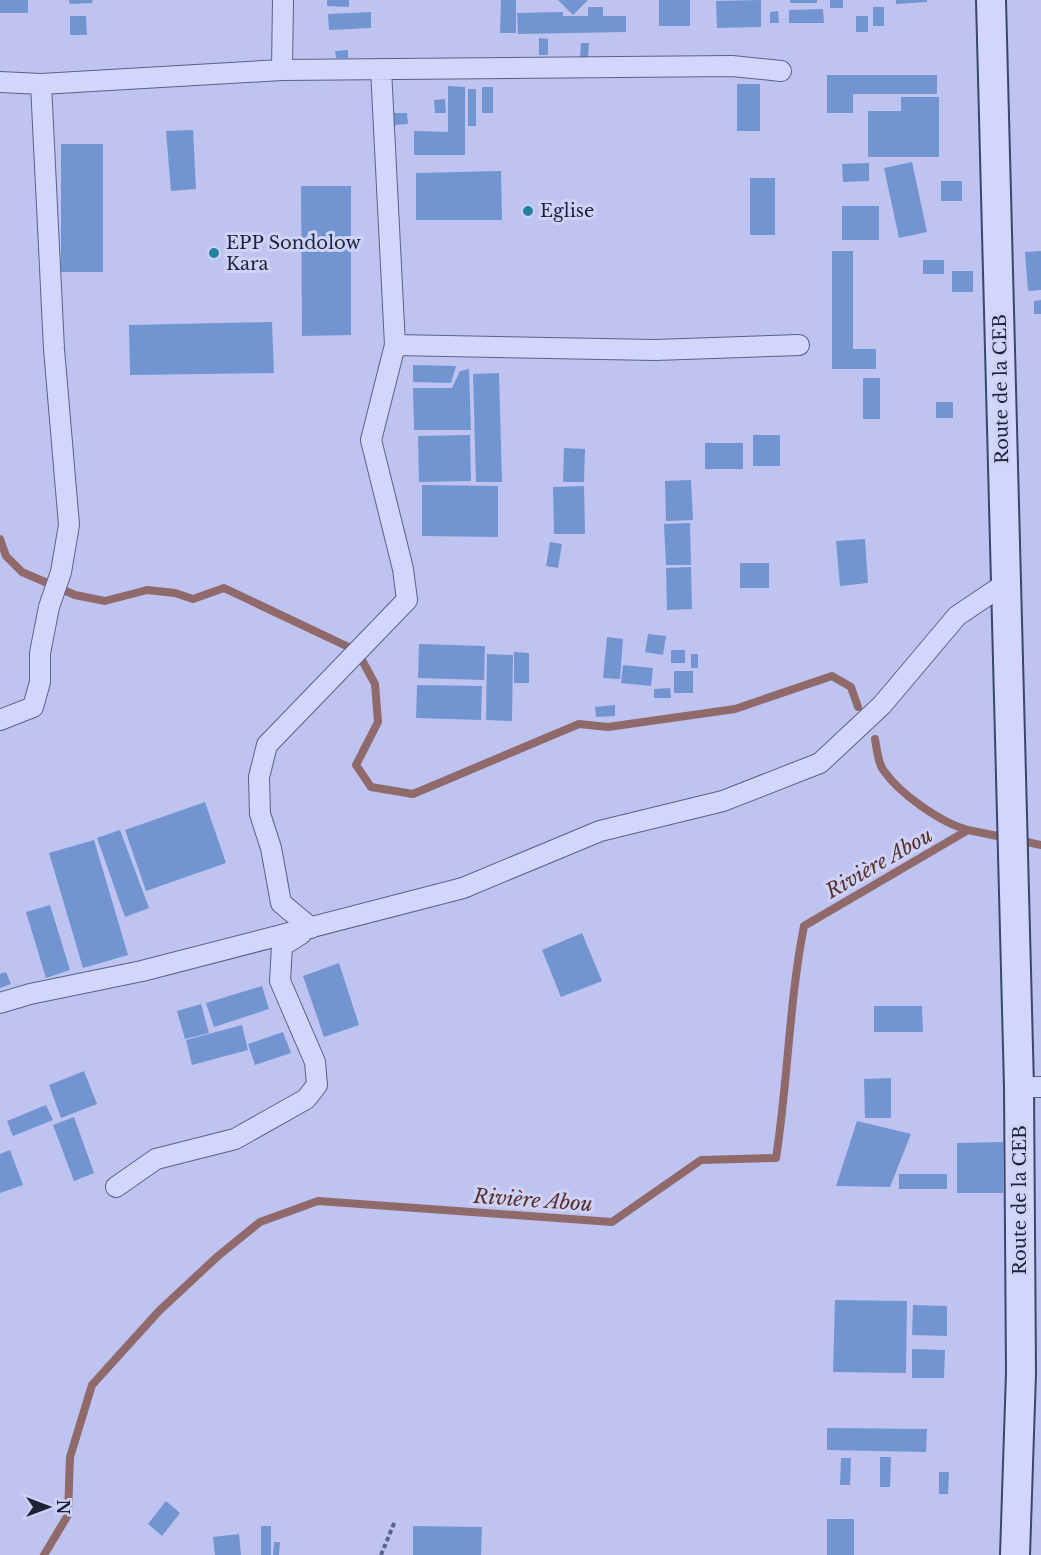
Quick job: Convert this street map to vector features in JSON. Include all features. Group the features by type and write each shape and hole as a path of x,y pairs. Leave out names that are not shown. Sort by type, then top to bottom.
{"main road":[{"name":"Route de la CEB","path":"991,0 1013,846 1030,1087 1031,1373 1015,1555"}],"street":[{"path":"282,70 283,0"},
{"path":"0,82 40,84 282,70 732,66 782,71"},
{"path":"311,928 281,903 271,848 260,814 259,777 267,745 407,600 403,569 371,440 395,345 381,69"},
{"path":"0,720 33,707 40,682 40,653 49,607 61,572 69,525 54,349 40,84"},
{"path":"395,345 655,350 799,345"},
{"path":"0,1003 30,994 142,971 463,888 600,831 723,801 820,763 882,705 957,616 1006,584"},
{"path":"116,1187 156,1159 235,1139 306,1099 317,1085 315,1062 280,981 282,946 311,928"}],"path":[{"path":"381,1555 395,1521"}],"building":[{"path":"0,0 28,0 28,13 0,13"},
{"path":"69,0 92,0 93,3 70,4"},
{"path":"327,0 349,0 349,7 327,6"},
{"path":"501,0 516,0 516,33 500,33"},
{"path":"558,0 588,0 573,15"},
{"path":"659,0 690,0 690,26 659,26"},
{"path":"761,0 761,27 717,28 716,1"},
{"path":"790,0 817,0 817,3 790,3"},
{"path":"830,0 843,0 843,8 830,8"},
{"path":"896,0 927,0 927,2 896,4"},
{"path":"588,7 603,7 603,16 626,16 626,32 518,34 517,13 563,12 563,16 588,16"},
{"path":"873,7 884,7 884,26 873,26"},
{"path":"823,9 824,23 789,23 789,10"},
{"path":"778,11 779,23 770,23 770,12"},
{"path":"371,12 371,28 329,30 328,14"},
{"path":"70,16 86,16 87,35 70,35"},
{"path":"856,16 868,16 868,32 856,32"},
{"path":"539,38 548,39 548,55 539,55"},
{"path":"581,43 589,43 588,58 580,58"},
{"path":"348,50 348,58 336,58 335,51"},
{"path":"827,75 937,75 937,94 853,94 853,113 827,113"},
{"path":"737,84 760,84 760,131 737,131"},
{"path":"448,86 465,87 465,155 414,155 414,131 448,132"},
{"path":"482,87 493,87 493,113 482,113"},
{"path":"468,89 476,89 476,126 468,126"},
{"path":"901,97 939,97 939,157 868,157 868,111 901,111"},
{"path":"445,99 446,113 435,113 434,100"},
{"path":"393,113 407,113 408,124 394,125"},
{"path":"193,130 196,189 171,191 166,131"},
{"path":"61,144 103,144 103,272 61,272"},
{"path":"912,162 927,232 899,238 884,168"},
{"path":"869,163 869,181 843,182 842,164"},
{"path":"501,171 502,220 416,220 416,173"},
{"path":"750,178 775,178 775,235 750,235"},
{"path":"941,181 962,181 962,201 941,201"},
{"path":"301,186 351,186 351,335 302,336"},
{"path":"842,206 879,206 879,240 842,240"},
{"path":"832,251 853,251 853,349 876,349 876,369 832,369"},
{"path":"1041,251 1041,290 1028,291 1025,252"},
{"path":"923,260 944,260 944,274 923,274"},
{"path":"952,271 973,271 973,292 952,292"},
{"path":"1041,300 1041,314 1034,314 1034,301"},
{"path":"272,322 274,373 130,375 129,325"},
{"path":"413,365 456,366 451,383 413,382"},
{"path":"469,369 471,430 414,430 413,388 452,388 460,371"},
{"path":"499,373 502,482 476,482 473,374"},
{"path":"863,378 880,378 880,419 863,419"},
{"path":"936,402 953,402 953,418 936,418"},
{"path":"470,435 471,481 419,482 418,436"},
{"path":"753,435 780,435 780,466 753,466"},
{"path":"705,443 743,443 743,469 705,469"},
{"path":"564,448 585,449 584,482 563,482"},
{"path":"691,480 693,520 666,521 665,481"},
{"path":"422,485 498,486 498,537 422,536"},
{"path":"584,486 585,534 554,534 553,487"},
{"path":"690,523 691,565 666,565 664,524"},
{"path":"865,539 868,583 840,586 836,541"},
{"path":"550,542 562,544 558,568 546,566"},
{"path":"740,563 769,563 769,588 740,588"},
{"path":"691,567 692,609 667,610 666,568"},
{"path":"648,634 666,636 663,655 645,652"},
{"path":"607,637 623,639 620,679 603,678"},
{"path":"419,644 485,646 484,680 418,678"},
{"path":"671,650 685,650 685,663 671,663"},
{"path":"514,652 529,653 529,683 514,683"},
{"path":"487,654 513,655 512,721 486,720"},
{"path":"691,654 698,654 698,668 691,668"},
{"path":"623,665 653,668 651,686 621,683"},
{"path":"674,671 693,671 693,693 674,693"},
{"path":"417,685 482,686 481,720 416,718"},
{"path":"670,688 671,698 654,698 654,689"},
{"path":"615,705 615,716 596,717 595,707"},
{"path":"205,802 226,863 146,891 125,830"},
{"path":"120,830 149,908 125,917 97,838"},
{"path":"94,840 128,955 83,968 49,853"},
{"path":"50,905 70,970 46,978 26,912"},
{"path":"582,933 602,981 561,997 542,950"},
{"path":"339,963 359,1025 324,1037 303,976"},
{"path":"6,972 11,984 0,988 0,974"},
{"path":"262,986 269,1009 214,1027 206,1003"},
{"path":"201,1004 209,1033 185,1039 177,1011"},
{"path":"874,1006 922,1006 923,1032 874,1032"},
{"path":"242,1025 248,1050 192,1065 186,1040"},
{"path":"283,1032 291,1053 255,1065 248,1044"},
{"path":"84,1071 97,1104 61,1118 49,1085"},
{"path":"891,1078 891,1118 865,1118 864,1079"},
{"path":"46,1105 53,1120 13,1136 7,1121"},
{"path":"74,1117 94,1173 74,1181 53,1125"},
{"path":"857,1121 911,1134 890,1187 836,1186"},
{"path":"1003,1142 1003,1193 957,1193 957,1143"},
{"path":"10,1150 23,1185 0,1193 0,1154"},
{"path":"899,1174 947,1174 947,1189 899,1189"},
{"path":"835,1300 907,1301 906,1373 833,1372"},
{"path":"913,1305 947,1306 947,1336 912,1335"},
{"path":"912,1349 945,1350 944,1378 912,1378"},
{"path":"827,1428 927,1429 926,1452 827,1450"},
{"path":"880,1457 891,1457 890,1487 880,1487"},
{"path":"841,1458 851,1458 850,1485 840,1485"},
{"path":"939,1472 949,1472 948,1494 939,1494"},
{"path":"166,1501 180,1513 162,1536 148,1524"},
{"path":"827,1519 854,1519 854,1555 827,1555"},
{"path":"261,1526 271,1526 271,1555 261,1555"},
{"path":"413,1526 482,1527 481,1555 413,1555"},
{"path":"239,1534 241,1555 215,1555 213,1537"},
{"path":"274,1542 280,1542 279,1555 273,1555"}],"waterway":[{"path":"0,539 6,556 22,572 75,595 105,601 147,590 175,593 193,599 224,588 357,651 375,684 378,722 356,765 371,787 413,794 579,724 608,727 735,709 832,676 851,687 858,707"},
{"path":"875,739 882,768 900,789 934,814 968,830"},
{"name":"Rivière Abou","path":"44,1555 68,1515 70,1457 92,1385 159,1311 218,1256 260,1222 318,1201 612,1222 701,1160 776,1158 795,983 804,926 968,830 1007,838"},
{"name":"Rivière Abou","path":"1018,840 1041,845"}],"place":[{"name":"Eglise","path":"528,211"},
{"name":"EPP Sondolow Kara","path":"214,253"}]}
